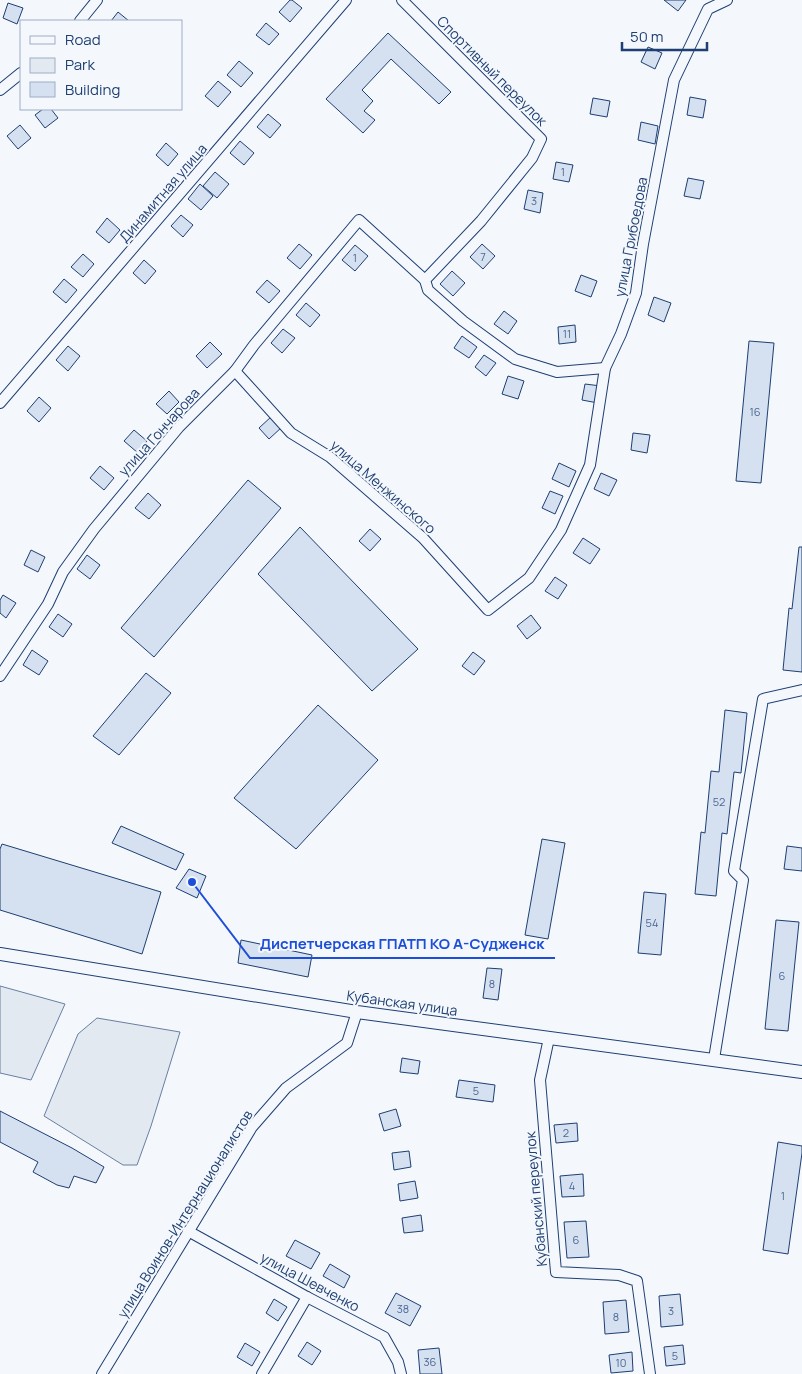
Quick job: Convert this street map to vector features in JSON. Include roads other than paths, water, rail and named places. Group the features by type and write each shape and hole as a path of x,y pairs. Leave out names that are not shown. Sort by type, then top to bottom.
{"street":[{"path":"81,20 97,0"},
{"name":"Динамитная улица","path":"0,403 346,0"},
{"name":"Спортивный переулок","path":"402,0 541,139 532,158 481,221 425,280"},
{"name":"улица Грибоедова","path":"705,15 707,0"},
{"name":"улица Грибоедова","path":"488,610 529,578 561,530 590,465 605,368 621,334 636,293 643,244 674,80 708,9 727,0"},
{"path":"0,90 20,74"},
{"name":"улица Гончарова","path":"0,676 48,604 62,572 94,529 179,427 235,371 254,345 359,220 425,280"},
{"path":"425,280 428,290 463,321 515,359 557,372 605,368"},
{"name":"улица Менжинского","path":"235,371 291,433 330,457 423,538 488,610"},
{"path":"714,1059 743,880 734,871 763,699 802,690"},
{"name":"Кубанская улица","path":"0,954 357,1012 802,1072"},
{"name":"улица Воинов-Интернационалистов","path":"102,1374 252,1127 286,1088 347,1043 357,1012"},
{"name":"Кубанский переулок","path":"549,1038 540,1080 556,1272 619,1274 637,1281 650,1374"},
{"name":"улица Шевченко","path":"188,1231 384,1337 398,1362 400,1374"},
{"path":"262,1374 307,1297"}],"place":[{"name":"Диспетчерская ГПАТП КО А-Судженск","path":"192,882"}]}
